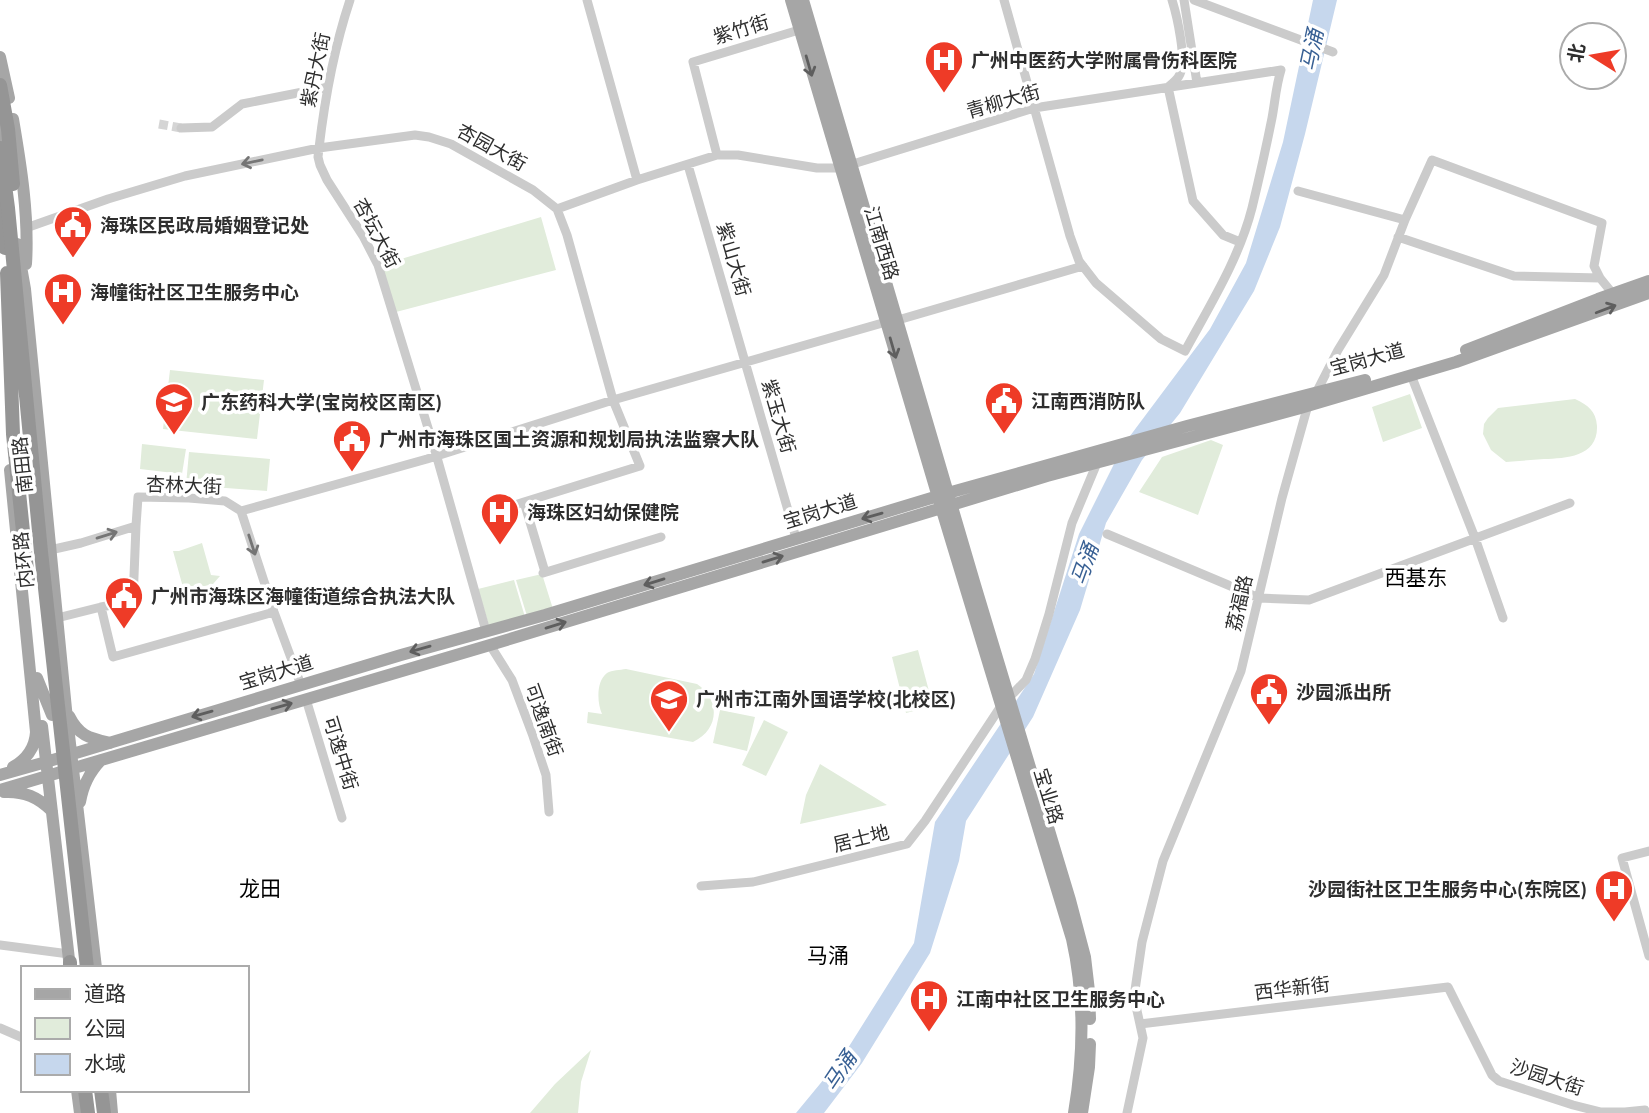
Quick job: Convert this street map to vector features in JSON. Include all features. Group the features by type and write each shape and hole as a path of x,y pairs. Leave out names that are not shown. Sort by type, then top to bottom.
{"highway":[{"path":"3,84 13,167 17,294"},
{"name":"内环路","path":"0,148 87,966"},
{"name":"内环路","path":"0,206 73,965"},
{"path":"6,257 12,416 28,580"},
{"path":"85,1092 88,1113"},
{"path":"94,1092 96,1113"},
{"path":"101,1092 104,1113"}],"main road":[{"path":"791,0 846,167"},
{"path":"803,0 846,167 944,500"},
{"path":"0,61 17,145 26,228 17,294"},
{"path":"0,98 3,84"},
{"name":"南田路","path":"0,126 17,294 50,550 96,966"},
{"path":"4,178 16,181 22,186"},
{"name":"南田路","path":"0,206 17,294 7,316 27,469 52,715 53,767 62,853"},
{"path":"0,276 7,316"},
{"name":"宝岗大道","path":"0,791 53,767 71,754 545,615 796,538 944,500 1187,426 1459,353 1649,281"},
{"name":"宝岗大道","path":"1045,471 1097,463 1411,375 1505,346 1649,293"},
{"path":"0,774 19,764 30,754 36,739 10,471 5,365 9,340"},
{"path":"10,471 27,469"},
{"name":"宝岗大道","path":"0,774 53,767 72,768 491,645 944,500"},
{"name":"宝业路","path":"944,500 1006,702 1076,957 1081,991 1082,1032 1074,1113"},
{"path":"28,580 37,678 53,767 54,832 70,874 71,928"},
{"path":"486,631 491,645"},
{"path":"37,678 52,715"},
{"path":"34,718 37,678"},
{"path":"66,709 78,730 91,738 110,743"},
{"name":"宝业路","path":"1020,752 1070,900 1088,974 1090,1049 1083,1113"},
{"path":"78,816 83,786 103,758"},
{"path":"0,791 27,794 40,800 52,811"},
{"path":"62,853 73,965"},
{"path":"76,1092 80,1113"},
{"path":"110,1092 112,1113"}],"street":[{"name":"紫丹大街","path":"319,148 328,87 350,0"},
{"path":"587,0 637,180"},
{"path":"1004,0 1079,261 1096,283 1161,339 1185,351 1240,242 1223,235 1193,201 1168,88 1180,74 1182,60 1178,19 1172,0"},
{"path":"1184,0 1197,83"},
{"path":"1194,0 1333,52"},
{"name":"紫竹街","path":"717,155 692,62 799,30"},
{"name":"青柳大街","path":"846,167 1034,108 1281,71 1251,211 1240,242"},
{"path":"181,128 212,127 242,104 328,87"},
{"name":"杏园大街","path":"319,148 405,136 429,136 452,144 493,166 533,190 557,209"},
{"path":"26,228 185,176 319,148"},
{"name":"杏坛大街","path":"319,148 318,157 327,180 378,265 486,631"},
{"path":"493,512 640,466 613,400 567,235 557,209 717,155 749,156 817,168 846,167"},
{"name":"荔福路","path":"1127,1113 1143,1038 1134,997 1142,942 1163,861 1241,671 1282,498 1308,405 1384,275 1432,160 1602,223 1594,266 1600,278"},
{"name":"紫山大街","path":"688,165 746,363"},
{"path":"1298,191 1405,220"},
{"path":"1398,237 1514,276 1600,278 1613,294"},
{"name":"紫玉大街","path":"796,538 746,363 1083,266"},
{"path":"241,511 746,363"},
{"path":"1411,375 1475,538 1503,618"},
{"name":"居士地","path":"701,886 753,882 907,844 1006,702 1026,680 1049,614 1072,523 1097,463"},
{"name":"杏林大街","path":"136,526 138,497 225,501 241,511 301,685"},
{"path":"524,502 544,572 661,537"},
{"path":"1107,534 1259,598 1309,600 1570,503"},
{"path":"50,550 136,526 133,601 57,618"},
{"path":"101,607 113,657 274,611"},
{"name":"可逸南街","path":"491,645 512,680 533,736 546,775 550,812"},
{"name":"可逸中街","path":"306,699 342,818"},
{"path":"1649,851 1622,858 1649,956"},
{"path":"0,945 73,965"},
{"name":"西华新街","path":"1140,1024 1448,987"},
{"name":"沙园大街","path":"1448,987 1492,1075 1499,1081 1601,1112 1645,1110 1646,1113"},
{"path":"0,1028 21,1037"}],"green space":[{"path":"541,217 556,270 396,312 381,265"},
{"path":"170,370 264,380 257,439 163,429"},
{"path":"1410,394 1422,428 1383,442 1372,407"},
{"path":"1575,399 1590,409 1597,426 1592,444 1579,454 1562,458 1506,462 1491,450 1483,434 1484,424 1498,408"},
{"path":"1211,440 1223,445 1198,515 1139,492 1162,457"},
{"path":"142,444 186,449 182,474 140,469"},
{"path":"189,452 270,459 267,491 186,485"},
{"path":"202,543 211,575 220,576 213,584 184,591 173,551"},
{"path":"542,574 553,609 527,616 516,580"},
{"path":"514,580 525,617 489,626 478,589"},
{"path":"918,650 933,706 906,713 892,657"},
{"path":"626,669 697,684 705,691 713,706 714,715 708,730 693,742 587,723 588,712 602,714 598,692 603,677 611,671"},
{"path":"720,710 755,717 747,751 713,743"},
{"path":"764,720 788,732 766,776 742,765"},
{"path":"820,764 887,805 800,824 806,795"},
{"path":"591,1050 581,1082 578,1113 530,1113 555,1084"}],"water":[{"path":"1313,0 1337,0 1280,227 1254,291 1180,413 1142,460 1106,523 1080,610 1033,717 966,821 959,861 930,953 862,1063 824,1113 796,1113 843,1056 914,943 935,822 1034,674 1079,534 1124,444 1210,329 1246,263 1283,142"}],"tunnel":[{"path":"159,124 181,128"}],"place":[{"name":"广州中医药大学附属骨伤科医院","path":"944,94"},
{"name":"海珠区民政局婚姻登记处","path":"73,259"},
{"name":"海幢街社区卫生服务中心","path":"63,326"},
{"name":"江南西消防队","path":"1004,435"},
{"name":"广东药科大学(宝岗校区南区)","path":"174,436"},
{"name":"广州市海珠区国土资源和规划局执法监察大队","path":"352,473"},
{"name":"海珠区妇幼保健院","path":"500,546"},
{"name":"广州市海珠区海幢街道综合执法大队","path":"124,630"},
{"name":"沙园派出所","path":"1269,726"},
{"name":"广州市江南外国语学校(北校区)","path":"669,733"},
{"name":"沙园街社区卫生服务中心(东院区)","path":"1614,923"},
{"name":"江南中社区卫生服务中心","path":"929,1033"}],"district":[{"name":"西基东","path":"1416,578"},
{"name":"龙田","path":"260,889"},
{"name":"马涌","path":"828,956"}]}
